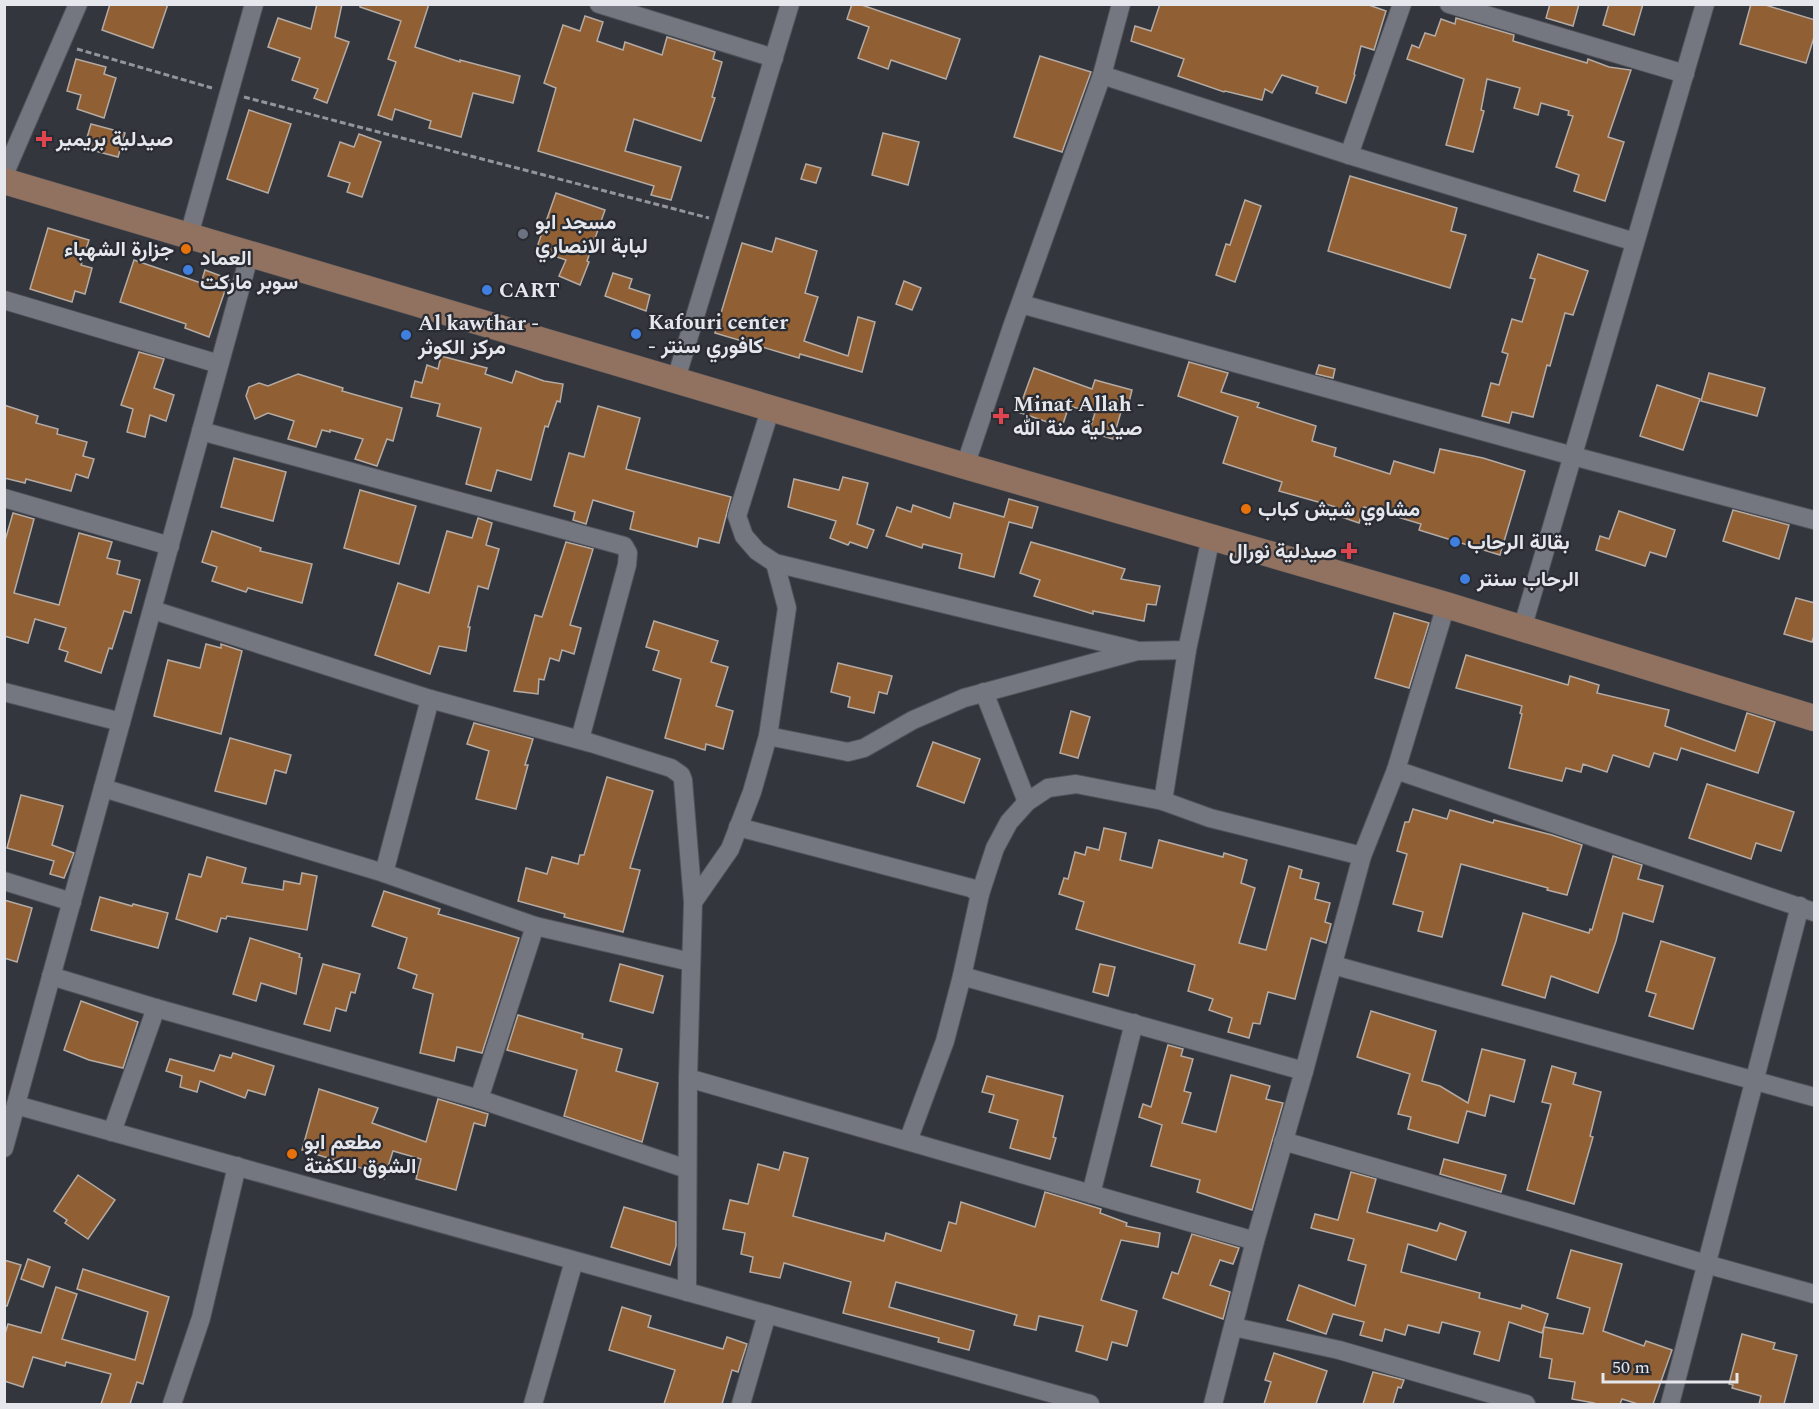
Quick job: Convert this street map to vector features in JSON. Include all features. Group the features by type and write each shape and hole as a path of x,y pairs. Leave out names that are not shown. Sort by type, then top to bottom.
{"street":[{"path":"4,175 78,4"},
{"path":"189,235 255,4"},
{"path":"599,4 774,58"},
{"path":"676,379 790,4"},
{"path":"965,466 1102,75 1121,4"},
{"path":"1349,155 1402,4"},
{"path":"1449,4 1685,74"},
{"path":"1522,629 1705,4"},
{"path":"1102,75 1349,155 1635,242"},
{"path":"4,181 965,466 1814,714"},
{"path":"4,1148 16,1105 13,1083 51,976 250,253"},
{"path":"4,300 219,364"},
{"path":"1021,304 1815,520"},
{"path":"771,407 737,516 744,536 757,550 775,563 1137,651"},
{"path":"201,431 624,546 628,553 627,565 580,739"},
{"path":"4,498 170,546"},
{"path":"1163,801 1187,650 1211,537"},
{"path":"693,902 730,849 752,792 768,736 787,608 775,563"},
{"path":"1213,1404 1255,1241 1362,856 1396,770 1446,605"},
{"path":"153,610 430,699 580,739 671,768 681,775 693,902 688,1078 687,1292"},
{"path":"768,736 848,752 864,748 913,720 964,698 1137,651 1187,650"},
{"path":"4,692 121,722"},
{"path":"984,692 1028,802"},
{"path":"384,873 430,699"},
{"path":"1396,770 1807,909 1754,1080 1670,1404"},
{"path":"908,1141 945,1041 980,894 995,848 1009,822 1028,802 1048,788 1076,784 1163,801 1210,818 1362,856"},
{"path":"103,788 384,873 535,926 691,962"},
{"path":"738,827 971,888 980,894"},
{"path":"4,880 72,902"},
{"path":"479,1099 535,926"},
{"path":"1333,965 1815,1097"},
{"path":"51,976 479,1099 687,1169"},
{"path":"962,976 1304,1071"},
{"path":"112,1132 156,1008"},
{"path":"1091,1194 1134,1023"},
{"path":"688,1078 1255,1241"},
{"path":"16,1105 1090,1404"},
{"path":"1283,1141 1815,1294"},
{"path":"172,1404 201,1318 237,1166"},
{"path":"533,1404 574,1260"},
{"path":"741,1404 766,1314"},
{"path":"1234,1327 1339,1350 1526,1404"}],"path":[{"path":"61,44 229,93 724,222"}],"building":[{"path":"110,4 168,4 153,48 102,30"},
{"path":"317,4 342,4 335,37 349,42 327,103 314,98 318,89 292,80 300,58 268,47 278,18 311,29"},
{"path":"360,4 429,4 415,47 460,62 460,60 520,76 513,103 473,93 461,137 429,128 431,121 395,109 392,120 378,115 396,62 388,59 401,21 360,7"},
{"path":"852,4 859,4 960,39 946,79 891,60 888,69 858,58 869,27 847,19"},
{"path":"1160,4 1366,4 1386,11 1374,50 1361,46 1346,103 1316,93 1318,87 1282,75 1272,93 1265,89 1262,100 1224,92 1178,76 1184,59 1131,41 1135,26 1151,31"},
{"path":"1550,4 1579,4 1573,26 1546,18"},
{"path":"1609,4 1643,4 1634,35 1603,25"},
{"path":"1751,4 1762,4 1815,20 1815,34 1806,63 1740,44"},
{"path":"585,16 603,22 597,41 623,50 625,42 662,55 667,37 715,52 713,59 722,62 712,97 715,98 701,141 634,119 625,151 681,167 671,200 651,195 654,186 538,151 556,88 544,83 563,25 580,31"},
{"path":"1456,18 1514,35 1513,41 1587,63 1588,59 1609,67 1631,70 1608,137 1624,142 1605,201 1574,191 1579,175 1556,167 1573,116 1568,115 1569,111 1541,103 1538,115 1514,108 1520,88 1487,79 1481,110 1484,111 1473,152 1446,145 1464,79 1407,59 1412,45 1419,48 1425,33 1435,36 1441,19 1455,24"},
{"path":"1040,56 1091,72 1062,152 1014,137"},
{"path":"76,59 106,67 104,74 116,78 104,118 77,109 81,95 67,91"},
{"path":"249,110 291,124 268,193 227,179"},
{"path":"91,124 125,133 118,157 84,148"},
{"path":"883,133 919,142 908,185 872,175"},
{"path":"359,134 381,142 362,197 347,192 350,183 328,176 340,142 354,147"},
{"path":"806,164 821,168 816,183 801,179"},
{"path":"1350,176 1457,208 1451,231 1466,235 1450,288 1328,251"},
{"path":"556,193 605,210 580,285 559,276 566,260 536,250"},
{"path":"1245,200 1261,206 1235,282 1216,275 1226,244 1230,245"},
{"path":"48,228 89,240 81,265 92,268 85,294 75,291 72,302 30,289"},
{"path":"776,238 817,251 805,293 818,297 804,341 848,356 858,317 875,322 862,372 800,354 799,358 715,333 742,243 772,252"},
{"path":"1538,254 1588,271 1573,315 1565,313 1550,366 1547,365 1533,417 1512,412 1509,423 1482,416 1491,383 1499,385 1508,354 1502,352 1512,319 1522,322 1535,279 1530,278"},
{"path":"134,260 201,283 205,270 229,279 209,337 185,328 186,324 120,302"},
{"path":"613,273 632,279 629,288 650,295 646,311 605,296"},
{"path":"904,281 921,288 912,310 896,304"},
{"path":"139,352 164,359 154,388 174,395 166,421 150,415 145,437 127,432 133,409 121,405"},
{"path":"441,356 487,368 485,374 512,383 516,371 544,381 563,384 560,402 557,401 548,427 545,426 531,480 497,470 491,491 466,484 481,428 437,416 440,404 411,397 415,381 422,383 427,365 438,369"},
{"path":"1189,362 1228,373 1221,392 1259,403 1257,407 1316,426 1312,441 1336,448 1334,456 1390,474 1394,461 1434,473 1440,449 1483,458 1525,471 1500,555 1419,530 1421,524 1364,507 1359,523 1333,514 1336,507 1279,491 1282,482 1223,463 1238,417 1178,396"},
{"path":"1319,365 1335,369 1333,378 1316,374"},
{"path":"1034,368 1092,389 1095,380 1132,390 1128,406 1123,405 1113,439 1089,432 1095,413 1069,406 1062,427 1018,412"},
{"path":"1709,373 1765,388 1757,416 1701,401"},
{"path":"298,374 343,388 342,391 402,408 393,441 387,439 377,466 355,459 363,439 322,430 316,447 288,439 294,421 268,413 255,419 246,396 249,387 259,383 268,386"},
{"path":"1657,385 1700,399 1683,450 1640,436"},
{"path":"4,405 38,416 36,423 58,429 57,434 87,442 83,456 94,459 88,478 76,474 71,491 26,479 25,483 4,478"},
{"path":"598,406 640,418 626,469 731,497 719,543 699,538 697,547 630,529 634,512 593,500 586,524 573,520 575,512 554,506 569,453 584,457"},
{"path":"234,458 286,472 273,521 221,507"},
{"path":"843,477 868,483 857,524 874,530 867,548 850,542 848,545 830,538 836,521 788,507 794,479 839,490"},
{"path":"360,490 416,506 399,564 344,548"},
{"path":"1009,499 1038,507 1032,528 1009,522 994,577 959,568 962,554 923,544 922,548 886,536 897,507 911,512 913,505 950,518 954,503 1004,517"},
{"path":"1733,510 1789,525 1779,559 1723,541"},
{"path":"1619,511 1675,530 1666,557 1650,552 1645,566 1596,550 1600,536 1609,539"},
{"path":"13,513 34,519 14,593 59,605 79,533 112,542 107,558 120,561 117,574 140,580 131,613 124,611 112,649 109,648 101,673 65,661 68,652 59,649 66,628 35,619 28,643 4,636 4,544"},
{"path":"478,518 492,523 486,545 499,549 488,589 478,586 468,627 470,627 466,651 439,646 430,674 375,655 398,583 429,593 447,531 472,538"},
{"path":"212,531 261,548 260,551 312,564 302,603 248,588 246,592 212,581 217,567 202,562"},
{"path":"566,542 593,549 570,625 581,628 574,654 562,650 559,661 550,658 544,680 539,679 538,694 514,691 535,615 542,617"},
{"path":"1031,542 1125,569 1121,579 1160,586 1156,605 1147,604 1144,621 1093,611 1093,614 1034,596 1040,580 1020,573"},
{"path":"1796,598 1815,603 1815,633 1812,642 1784,634"},
{"path":"1394,613 1429,623 1409,688 1375,678"},
{"path":"654,621 718,641 711,662 728,667 716,706 733,711 723,749 706,744 705,750 665,738 681,679 653,670 659,651 646,647"},
{"path":"206,644 221,648 221,644 242,651 221,734 154,716 168,660 200,668"},
{"path":"1466,655 1568,685 1570,676 1599,685 1597,693 1669,710 1665,726 1735,751 1747,713 1775,722 1758,773 1681,748 1677,760 1654,753 1649,767 1613,755 1607,772 1583,764 1581,772 1566,768 1562,781 1509,768 1522,706 1456,688"},
{"path":"838,663 892,676 887,694 879,692 874,713 848,707 850,697 831,692"},
{"path":"1071,711 1090,717 1078,758 1060,753"},
{"path":"474,723 533,739 516,809 476,799 489,751 467,744"},
{"path":"230,738 291,755 286,773 275,770 266,804 215,791"},
{"path":"933,742 980,759 964,803 917,786"},
{"path":"607,777 653,791 630,868 640,870 623,932 564,917 565,914 518,901 526,868 547,874 552,857 578,864 580,855 584,855"},
{"path":"1707,784 1794,812 1781,851 1756,843 1751,859 1689,838"},
{"path":"21,795 63,806 52,845 74,853 64,878 50,874 54,861 7,848"},
{"path":"1413,809 1447,819 1450,810 1493,823 1494,820 1552,835 1582,845 1567,895 1461,864 1442,937 1418,931 1423,912 1393,904 1407,854 1397,851 1405,822 1409,822"},
{"path":"1104,828 1126,833 1120,860 1152,868 1159,840 1223,857 1224,853 1247,860 1241,883 1255,888 1239,943 1266,950 1289,866 1302,870 1300,878 1319,883 1315,899 1330,903 1325,922 1331,924 1326,943 1311,938 1295,999 1268,992 1260,1024 1253,1023 1249,1038 1228,1032 1232,1018 1209,1010 1213,999 1188,991 1195,965 1076,929 1084,902 1059,894 1064,878 1068,879 1075,852 1085,855 1087,847 1099,850"},
{"path":"1613,856 1642,865 1638,879 1663,886 1653,922 1623,913 1598,993 1551,976 1545,998 1502,985 1523,913 1589,933 1590,929 1592,930"},
{"path":"207,857 246,868 242,883 283,890 284,881 300,884 302,873 317,876 307,930 227,916 226,919 221,918 217,932 176,919 189,874 201,877"},
{"path":"384,891 440,909 438,914 519,938 482,1053 457,1047 454,1061 420,1053 433,994 413,988 417,975 398,968 407,938 372,926"},
{"path":"100,897 168,913 158,948 91,930"},
{"path":"4,900 32,908 17,962 4,958"},
{"path":"250,938 300,954 299,957 302,958 296,994 261,983 256,1001 233,994"},
{"path":"1661,941 1715,958 1693,1029 1649,1016 1656,994 1646,991"},
{"path":"323,964 360,974 355,993 351,992 346,1011 336,1008 330,1031 304,1024"},
{"path":"620,964 663,976 653,1013 610,1001"},
{"path":"1100,964 1115,967 1108,996 1093,992"},
{"path":"81,1001 138,1022 123,1068 89,1060 64,1050"},
{"path":"1371,1011 1436,1031 1422,1081 1440,1086 1468,1103 1482,1049 1525,1060 1514,1102 1490,1095 1485,1116 1467,1111 1458,1143 1408,1129 1411,1117 1398,1114 1410,1074 1357,1057"},
{"path":"518,1015 583,1034 582,1038 622,1049 616,1071 658,1083 642,1142 564,1116 577,1070 507,1050"},
{"path":"1168,1045 1183,1049 1181,1056 1193,1059 1184,1091 1191,1093 1182,1123 1216,1132 1231,1075 1270,1086 1266,1099 1283,1103 1252,1210 1197,1192 1200,1180 1151,1166 1162,1125 1139,1117 1143,1104 1151,1107"},
{"path":"233,1053 274,1066 265,1095 248,1090 245,1098 200,1081 197,1092 180,1087 182,1076 166,1071 170,1059 214,1071 220,1055 231,1058"},
{"path":"1552,1066 1576,1073 1573,1084 1601,1092 1590,1136 1593,1137 1574,1204 1527,1190 1551,1104 1542,1102"},
{"path":"987,1076 1063,1096 1050,1159 1010,1148 1018,1120 989,1112 994,1095 982,1092"},
{"path":"319,1089 378,1108 372,1123 426,1142 438,1099 488,1114 485,1126 474,1123 456,1190 416,1179 421,1159 393,1151 384,1179 363,1172 364,1169 302,1150"},
{"path":"784,1152 808,1158 793,1216 884,1241 886,1233 941,1251 949,1222 956,1224 961,1202 1035,1227 1045,1192 1101,1209 1100,1213 1127,1223 1126,1226 1160,1233 1158,1247 1121,1240 1101,1300 1137,1311 1127,1346 1112,1342 1107,1360 1076,1351 1083,1326 1039,1316 1036,1330 1014,1325 1017,1315 896,1282 889,1307 974,1331 969,1350 938,1342 939,1338 843,1313 851,1282 784,1263 780,1278 750,1272 753,1257 741,1254 745,1233 723,1229 730,1200 748,1204 758,1164 779,1170"},
{"path":"1444,1159 1506,1175 1501,1192 1440,1174"},
{"path":"1351,1172 1376,1179 1367,1212 1437,1231 1440,1223 1466,1232 1456,1260 1408,1244 1401,1272 1480,1293 1479,1298 1521,1309 1522,1305 1548,1314 1542,1333 1509,1322 1499,1361 1474,1354 1480,1332 1442,1322 1439,1333 1408,1325 1405,1335 1385,1329 1382,1341 1360,1335 1364,1322 1333,1314 1326,1334 1287,1320 1299,1285 1355,1306 1366,1265 1348,1260 1354,1239 1311,1228 1315,1214 1338,1220"},
{"path":"78,1175 115,1200 88,1239 65,1223 67,1220 54,1211"},
{"path":"624,1207 676,1222 676,1246 670,1265 611,1247"},
{"path":"1192,1234 1239,1248 1233,1264 1220,1260 1210,1285 1230,1292 1223,1319 1163,1298 1172,1272 1178,1274"},
{"path":"1571,1250 1622,1264 1603,1331 1644,1346 1646,1341 1672,1350 1653,1404 1638,1404 1622,1399 1620,1404 1593,1404 1572,1399 1575,1382 1549,1378 1552,1359 1540,1357 1544,1327 1583,1334 1590,1308 1557,1298"},
{"path":"28,1259 50,1267 43,1287 21,1279"},
{"path":"4,1260 21,1265 7,1306 4,1306"},
{"path":"83,1269 169,1297 143,1384 137,1382 130,1404 101,1404 111,1374 66,1362 65,1366 33,1357 23,1387 4,1381 4,1337 8,1324 41,1333 56,1287 77,1294 62,1339 135,1360 148,1312 77,1289"},
{"path":"622,1307 651,1316 648,1327 723,1349 727,1337 747,1344 738,1372 732,1370 722,1404 664,1404 675,1370 609,1350"},
{"path":"1742,1334 1775,1343 1773,1349 1797,1355 1784,1404 1759,1404 1761,1396 1732,1388 1733,1385 1729,1384"},
{"path":"1274,1353 1327,1371 1316,1404 1264,1404 1271,1382 1265,1380"},
{"path":"1373,1372 1404,1380 1401,1388 1398,1387 1393,1404 1363,1404"}],"place":[{"name":"صيدلية بريمير","path":"44,139"},
{"name":"مسجد ابو لبابة الانصاري","path":"523,234"},
{"name":"جزارة الشهباء","path":"186,249"},
{"name":"العماد سوبر ماركت","path":"188,270"},
{"name":"CART","path":"487,290"},
{"name":"Kafouri center - كافوري سنتر","path":"636,334"},
{"name":"Al kawthar - مركز الكوثر","path":"406,335"},
{"name":"Minat Allah - صيدلية منة الله","path":"1001,416"},
{"name":"مشاوي شيش كباب","path":"1246,509"},
{"name":"بقالة الرحاب","path":"1455,542"},
{"name":"صيدلية نورال","path":"1349,551"},
{"name":"الرحاب سنتر","path":"1465,579"},
{"name":"مطعم ابو الشوق للكفتة","path":"292,1154"}]}
